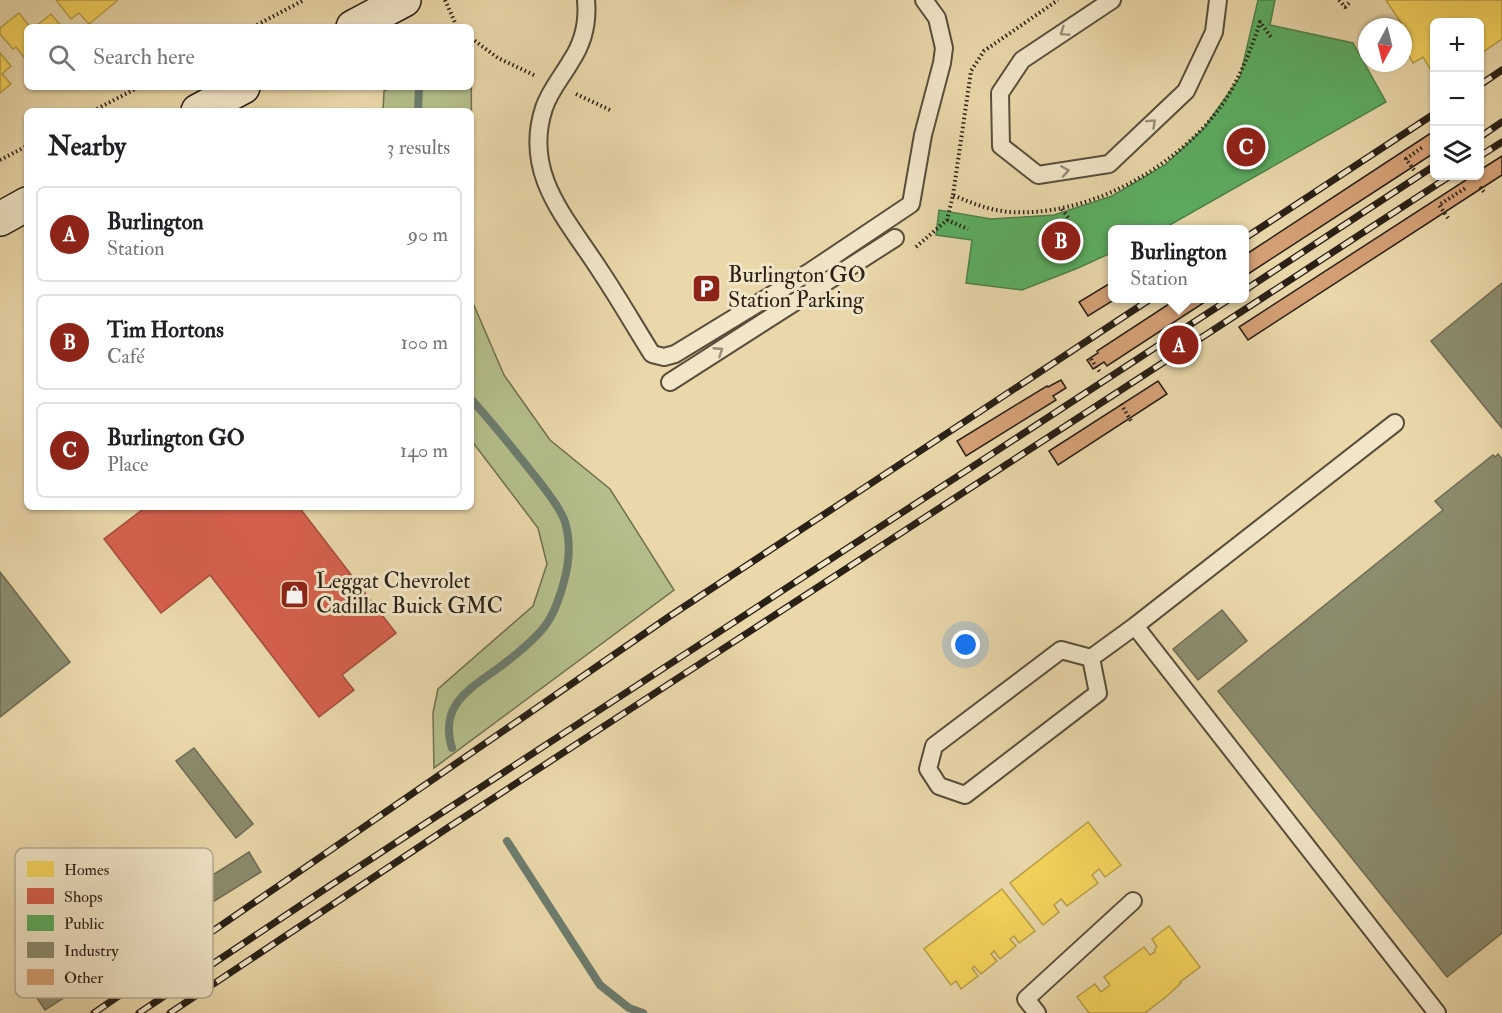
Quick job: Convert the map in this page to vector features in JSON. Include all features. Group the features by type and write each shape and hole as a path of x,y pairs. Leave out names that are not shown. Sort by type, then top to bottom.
{"main road":[{"path":"359,24 404,0"},
{"path":"204,108 237,90"},
{"path":"0,219 24,206"}],"lane":[{"path":"586,0 584,32 579,46 572,61 555,84 542,113 538,140 541,167 549,193 602,272 652,354 664,357 675,354 781,290 912,204 923,135 944,48 937,18 924,0"},
{"path":"1112,0 1022,60 1000,93 1001,146 1038,175 1109,164 1186,91 1214,32 1218,0"},
{"path":"670,382 895,238"},
{"path":"1091,658 1136,626 1395,423"},
{"path":"1136,626 1437,1013"},
{"path":"1061,650 1091,658 1098,693 965,795 939,786 928,769 934,746 1061,650"},
{"path":"1037,1013 1026,999 1133,901"}],"path":[{"path":"259,24 304,0"},
{"path":"445,0 456,24"},
{"path":"1339,0 1345,7 1349,3 1346,0"},
{"path":"99,108 133,90"},
{"path":"1414,170 1406,159 1424,146"},
{"path":"0,160 24,148"},
{"path":"1448,218 1439,205 1467,187"},
{"path":"1480,187 1485,194"},
{"path":"1062,209 1070,220"},
{"path":"947,220 968,229"},
{"path":"1091,359 1101,374"},
{"path":"1121,404 1131,421"}],"green space":[{"path":"471,90 471,108 383,108 384,91"},
{"path":"474,305 504,375 550,440 610,489 674,590 434,768 433,713 438,689 533,606 547,564 538,528 474,444"}],"building: Homes":[{"path":"56,0 117,1 89,24 79,13 71,19"},
{"path":"1386,0 1502,0 1502,39 1484,51 1484,18 1430,18 1430,68 1423,57 1413,63 1412,61 1412,18 1398,18"},
{"path":"19,13 28,24 24,24 24,57 0,34 0,28"},
{"path":"51,14 59,24 38,24"},
{"path":"0,53 11,66 2,74 11,84 0,93"},
{"path":"1088,822 1121,865 1105,877 1099,869 1092,875 1098,883 1067,906 1061,899 1054,905 1059,912 1043,925 1010,883"},
{"path":"1002,889 1035,931 1019,943 1014,936 1010,939 1016,946 1000,959 994,951 991,954 997,961 981,974 974,966 972,968 978,976 961,989 956,981 951,985 924,949"},
{"path":"1169,926 1200,967 1145,1013 1089,1013 1077,997 1095,984 1101,992 1110,985 1104,977 1144,947 1150,955 1155,952 1157,947 1152,939"}],"building: Shops":[{"name":"Leggat Chevrolet Cadillac Buick GMC","path":"142,510 301,510 396,633 342,675 354,690 319,717 210,575 161,613 104,539"}],"building: Public":[{"path":"1258,0 1275,0 1270,25 1353,43 1358,52 1358,72 1369,72 1386,102 1170,225 1108,225 1108,254 1022,290 966,283 972,240 936,235 939,210 991,219 1054,215 1112,196 1165,165 1204,128 1240,77"}],"building: Industry":[{"path":"1502,283 1502,428 1431,341"},
{"path":"1498,454 1502,459 1502,933 1447,977 1218,691 1443,510 1435,501 1493,455 1495,457"},
{"path":"0,572 70,662 0,717"},
{"path":"1222,610 1247,641 1198,680 1173,649"},
{"path":"194,748 253,824 236,838 176,761"},
{"path":"249,852 261,872 213,902 213,875"},
{"path":"37,998 64,998 45,1010"}],"building: Other":[{"path":"1430,134 1430,156 1249,273 1249,252"},
{"path":"1502,156 1502,175 1248,340 1239,327 1466,180 1484,180 1484,167"},
{"path":"1108,284 1109,303 1088,316 1079,302"},
{"path":"1170,303 1203,303 1107,366 1104,362 1093,369 1087,360 1098,353 1097,351"},
{"path":"1061,380 1066,388 1053,396 1056,400 966,456 957,441 1047,386"},
{"path":"1158,381 1167,394 1058,465 1049,451"}],"waterway":[{"path":"418,108 419,90"},
{"path":"452,748 449,721 453,710 467,692 519,652 544,628 559,598 568,562 567,530 557,505 474,402"},
{"path":"507,841 600,985 629,1008 643,1013"}],"railway":[{"path":"1484,82 1502,70"},
{"path":"1249,235 1430,117"},
{"path":"1484,134 1502,122"},
{"path":"1484,153 1502,142"},
{"path":"1249,287 1430,169"},
{"path":"213,984 449,827 1444,180"},
{"path":"213,931 670,616 1144,303"},
{"path":"213,964 1223,303"},
{"path":"94,1013 116,998"},
{"path":"139,1013 162,998"},
{"path":"170,1013 192,998"}],"place":[{"name":"Burlington GO","path":"1246,147"},
{"name":"Tim Hortons","path":"1061,241"},
{"name":"Burlington GO Station Parking","path":"707,288"},
{"name":"Burlington","path":"1179,345"},
{"name":"Leggat Chevrolet Cadillac Buick GMC","path":"295,594"}]}
